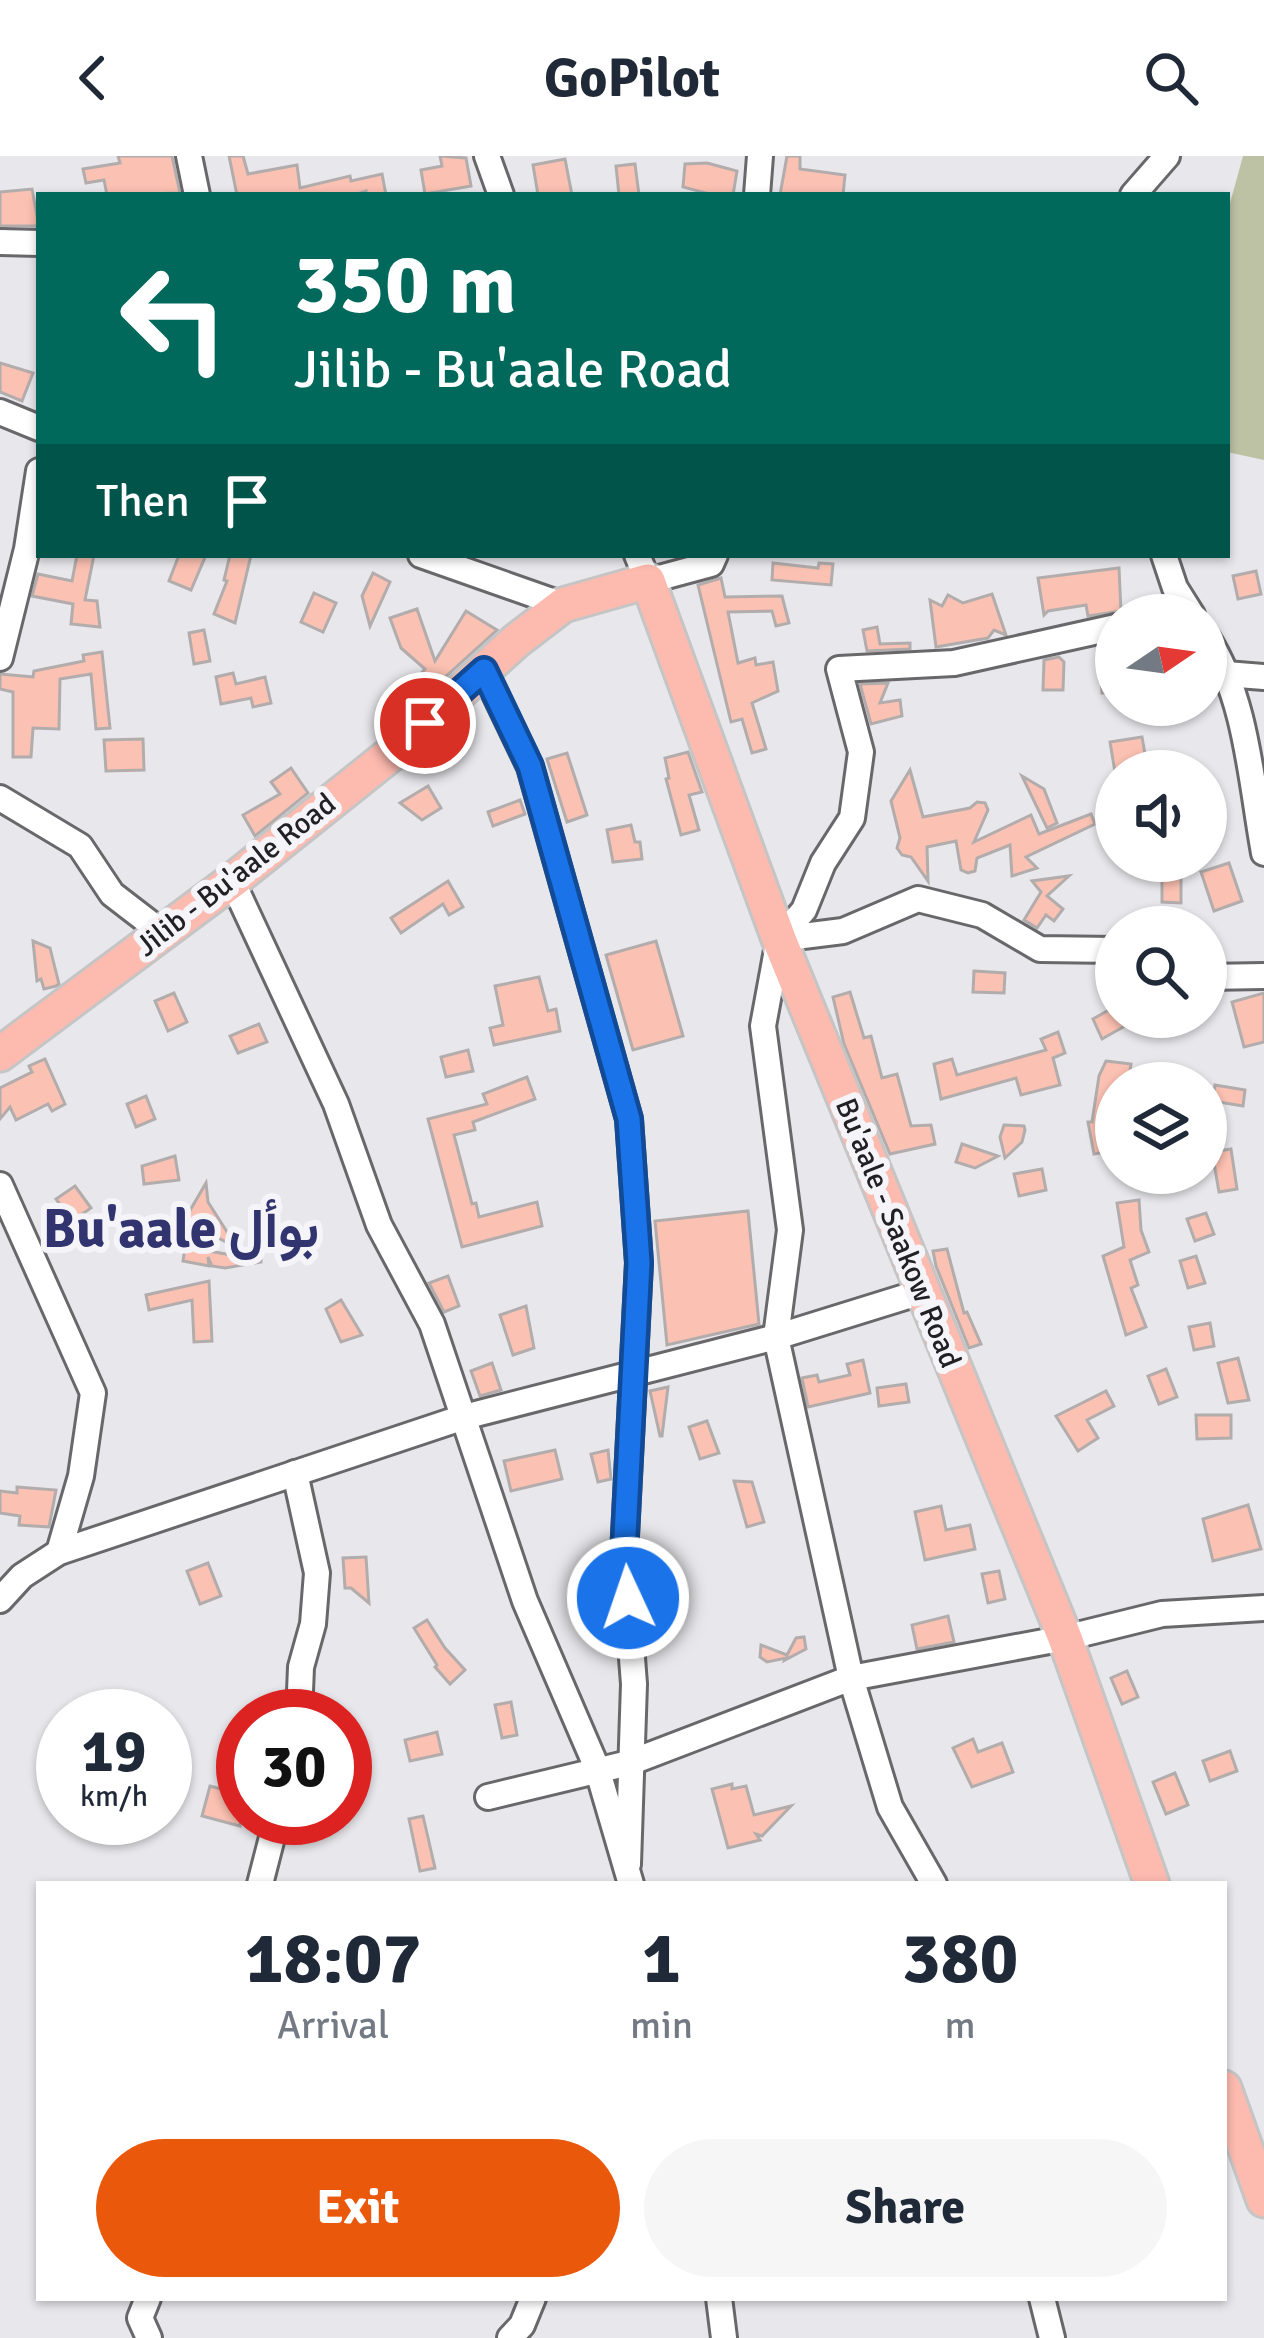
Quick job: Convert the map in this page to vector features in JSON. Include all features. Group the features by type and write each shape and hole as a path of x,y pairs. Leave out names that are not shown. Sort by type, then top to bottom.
{"main road":[{"name":"Jilib - Bu'aale Road","path":"0,1054 164,934 396,750 563,605 643,568"},
{"name":"Bu'aale - Saakow Road","path":"643,568 779,939 1065,1638 1151,1881"},
{"path":"1227,2096 1264,2200"}],"street":[{"path":"190,156 196,192"},
{"path":"487,156 500,192"},
{"path":"757,192 760,156"},
{"path":"1136,192 1167,156"},
{"path":"0,242 36,243"},
{"path":"0,412 36,427"},
{"path":"0,658 36,490"},
{"path":"430,558 563,605"},
{"path":"643,568 711,564 714,558"},
{"path":"1165,558 1179,594"},
{"path":"932,1881 890,1807 851,1678 776,1337 790,1230 763,1026 779,939 804,910 823,863 852,818 861,752 838,669 954,663 1095,632"},
{"path":"484,670 530,766 629,1119 639,1263 624,1555 634,1684 629,1874"},
{"path":"1227,674 1264,677"},
{"path":"1227,677 1264,854"},
{"path":"0,798 80,846 112,894 164,934"},
{"path":"232,880 336,1104 379,1226 432,1324 525,1601 597,1768 629,1874"},
{"path":"779,939 843,932 918,898 982,915 1040,949 1095,950"},
{"path":"1227,977 1264,976"},
{"path":"0,1185 93,1393 81,1476 59,1552"},
{"path":"0,1600 11,1580 59,1552 295,1473 464,1417 776,1337 921,1292"},
{"path":"295,1473 317,1573 301,1689"},
{"path":"488,1797 629,1763 851,1678 1065,1638 1162,1614 1264,1608"},
{"path":"261,1881 270,1845"},
{"path":"147,2301 140,2318 149,2338"},
{"path":"510,2338 522,2325 532,2301"},
{"path":"719,2301 724,2338"},
{"path":"1043,2301 1052,2338"}],"green space":[{"path":"1243,156 1264,156 1264,460 1230,453 1230,203"}],"building":[{"path":"118,156 172,156 180,192 106,192 104,180 86,183 83,169 120,163"},
{"path":"229,156 243,156 248,174 297,165 300,188 382,174 385,192 366,191 236,192"},
{"path":"440,156 466,158 471,186 425,192 421,170 442,166"},
{"path":"787,156 800,156 800,169 845,175 843,192 781,192"},
{"path":"565,159 571,192 538,192 533,165"},
{"path":"707,163 737,171 734,192 683,187 685,164"},
{"path":"635,164 639,192 619,192 616,166"},
{"path":"32,189 36,226 0,226 0,192"},
{"path":"0,363 33,373 22,401 0,392"},
{"path":"76,558 93,558 85,600 97,601 100,627 71,624 73,604 32,596 38,574 72,581"},
{"path":"178,558 205,558 191,590 169,581"},
{"path":"229,558 250,558 235,623 214,614"},
{"path":"773,563 818,568 819,563 833,564 831,585 772,580"},
{"path":"1119,568 1120,594 1095,594 1095,615 1088,616 1086,605 1044,615 1038,578"},
{"path":"1256,571 1261,594 1238,599 1233,576"},
{"path":"373,573 390,582 370,626 362,596"},
{"path":"721,578 725,597 782,596 789,623 776,626 772,611 728,612 738,663 755,658 756,665 773,662 778,691 752,703 766,749 752,753 742,719 731,722 698,585"},
{"path":"314,593 336,603 323,632 301,622"},
{"path":"992,594 1006,635 994,630 988,638 936,647 930,600 942,606 948,595 963,603"},
{"path":"417,609 435,661 466,611 497,630 433,688 418,677 425,669 401,648 390,618"},
{"path":"877,627 880,644 910,643 910,649 867,651 863,630"},
{"path":"204,630 210,661 194,664 189,633"},
{"path":"102,652 110,728 96,729 91,674 60,679 59,729 33,728 31,757 13,757 13,692 0,689 0,674 33,677 34,671 84,661 83,655"},
{"path":"1059,657 1064,662 1063,690 1043,690 1044,660"},
{"path":"233,673 236,684 265,677 271,703 253,707 251,698 221,704 216,677"},
{"path":"888,683 880,703 900,700 902,716 871,724 860,684"},
{"path":"1142,737 1144,750 1111,750 1110,742"},
{"path":"143,739 144,770 106,771 104,740"},
{"path":"688,752 702,792 689,795 699,830 681,835 665,758"},
{"path":"567,753 587,815 567,822 547,759"},
{"path":"291,768 308,793 255,836 243,815 280,794 271,782"},
{"path":"910,770 923,817 985,803 988,810 974,842 1031,815 1039,834 1091,814 1095,824 1026,857 1037,868 1012,876 1010,845 977,858 975,871 968,873 961,870 956,841 927,847 928,881 911,857 897,848 900,838 891,801"},
{"path":"1022,776 1044,789 1057,823 1047,828"},
{"path":"428,786 441,808 422,820 400,803"},
{"path":"520,800 525,814 493,826 488,812"},
{"path":"631,825 642,859 613,862 607,830"},
{"path":"1227,864 1242,901 1212,906 1204,882 1227,882"},
{"path":"1069,876 1047,896 1063,909 1054,921 1046,915 1037,928 1024,920 1041,892 1032,881"},
{"path":"448,881 463,907 449,915 443,904 401,933 391,918"},
{"path":"1162,882 1181,882 1181,903 1162,902"},
{"path":"33,941 50,948 56,986 44,989 41,979 37,981"},
{"path":"656,941 683,1036 633,1050 606,955"},
{"path":"974,971 1005,973 1004,993 973,992"},
{"path":"539,977 548,1011 556,1009 560,1031 494,1045 490,1028 503,1025 495,986"},
{"path":"850,992 864,1038 871,1036 882,1078 897,1074 911,1126 931,1125 935,1144 890,1154 844,1044 833,997"},
{"path":"174,993 187,1022 168,1031 155,1001"},
{"path":"1264,993 1264,1042 1244,1047 1232,1002"},
{"path":"259,1024 267,1042 238,1053 230,1036"},
{"path":"1058,1032 1065,1053 1053,1058 1060,1085 1021,1095 1016,1078 941,1099 934,1064 952,1059 957,1075 1046,1050 1041,1039"},
{"path":"468,1050 473,1071 446,1077 441,1057"},
{"path":"45,1059 65,1104 52,1111 48,1104 16,1120 10,1107 0,1119 0,1088 32,1072 29,1066"},
{"path":"527,1077 535,1099 473,1122 475,1130 454,1135 479,1217 537,1202 542,1226 462,1247 428,1119 487,1104 483,1094"},
{"path":"1227,1087 1245,1090 1243,1106 1227,1103"},
{"path":"146,1096 155,1119 136,1127 127,1104"},
{"path":"1095,1102 1094,1154 1088,1122 1092,1122"},
{"path":"1004,1125 1024,1126 1025,1130 1022,1142 1005,1158 1000,1137"},
{"path":"962,1144 998,1156 975,1168 956,1162"},
{"path":"1231,1149 1237,1189 1227,1191 1227,1150"},
{"path":"175,1156 179,1180 144,1184 142,1166"},
{"path":"1042,1169 1046,1190 1019,1196 1014,1174"},
{"path":"206,1183 208,1202 238,1249 185,1219"},
{"path":"75,1186 91,1208 72,1221 56,1199"},
{"path":"1139,1200 1141,1230 1149,1252 1130,1260 1138,1285 1131,1288 1146,1327 1126,1335 1103,1256 1124,1247 1117,1203"},
{"path":"748,1211 759,1324 667,1345 655,1221"},
{"path":"1206,1213 1214,1234 1195,1241 1187,1219"},
{"path":"185,1247 261,1262 225,1268 212,1266 208,1257 209,1266 183,1261"},
{"path":"947,1249 964,1313 981,1344 969,1348 936,1266 933,1251"},
{"path":"1196,1256 1205,1283 1188,1288 1180,1261"},
{"path":"448,1276 459,1306 444,1312 429,1283"},
{"path":"209,1281 212,1341 194,1342 192,1300 149,1310 146,1295"},
{"path":"341,1300 362,1335 341,1342 326,1309"},
{"path":"526,1306 534,1348 513,1355 500,1315"},
{"path":"1210,1323 1214,1346 1194,1350 1189,1327"},
{"path":"1238,1358 1249,1400 1228,1403 1218,1363"},
{"path":"863,1360 870,1393 808,1407 802,1378 817,1375 819,1382 850,1375 847,1364"},
{"path":"492,1363 501,1390 480,1396 471,1371"},
{"path":"1166,1369 1177,1397 1159,1404 1148,1376"},
{"path":"906,1384 909,1402 879,1406 877,1388"},
{"path":"668,1387 662,1436 660,1436 650,1391"},
{"path":"1106,1391 1114,1406 1087,1420 1098,1438 1078,1451 1056,1416"},
{"path":"1196,1415 1231,1415 1231,1438 1197,1439"},
{"path":"707,1421 719,1453 700,1459 689,1427"},
{"path":"555,1450 562,1479 511,1491 504,1461"},
{"path":"608,1450 611,1479 598,1482 591,1454"},
{"path":"734,1481 752,1482 764,1522 747,1527"},
{"path":"17,1487 56,1490 49,1527 19,1525 20,1516 0,1513 0,1491 17,1493"},
{"path":"1248,1505 1261,1549 1213,1561 1203,1519"},
{"path":"941,1506 946,1530 970,1525 975,1549 925,1560 915,1512"},
{"path":"366,1557 369,1603 345,1588 343,1558"},
{"path":"208,1563 221,1596 200,1604 187,1571"},
{"path":"999,1571 1005,1599 988,1603 982,1574"},
{"path":"948,1616 954,1642 917,1649 912,1625"},
{"path":"427,1620 465,1670 450,1684 414,1628"},
{"path":"804,1637 806,1649 785,1660 767,1662 760,1657 761,1645 787,1655 796,1638"},
{"path":"1127,1671 1138,1697 1122,1704 1111,1678"},
{"path":"511,1702 517,1735 502,1738 495,1705"},
{"path":"437,1732 442,1754 410,1761 405,1740"},
{"path":"973,1739 978,1752 1002,1743 1013,1772 972,1787 953,1748"},
{"path":"1230,1751 1237,1771 1210,1781 1203,1761"},
{"path":"1175,1773 1188,1805 1166,1814 1153,1782"},
{"path":"732,1784 732,1789 746,1786 754,1815 791,1806 762,1836 756,1834 760,1840 728,1848 712,1789"},
{"path":"210,1786 216,1788 216,1820 202,1816"},
{"path":"423,1816 435,1868 420,1871 409,1819"}],"district":[{"name":"Bu'aale بوأل","path":"181,1229"}],"route":[{"path":"425,723 484,670 530,766 629,1119 639,1263 624,1555 628,1598"}]}
